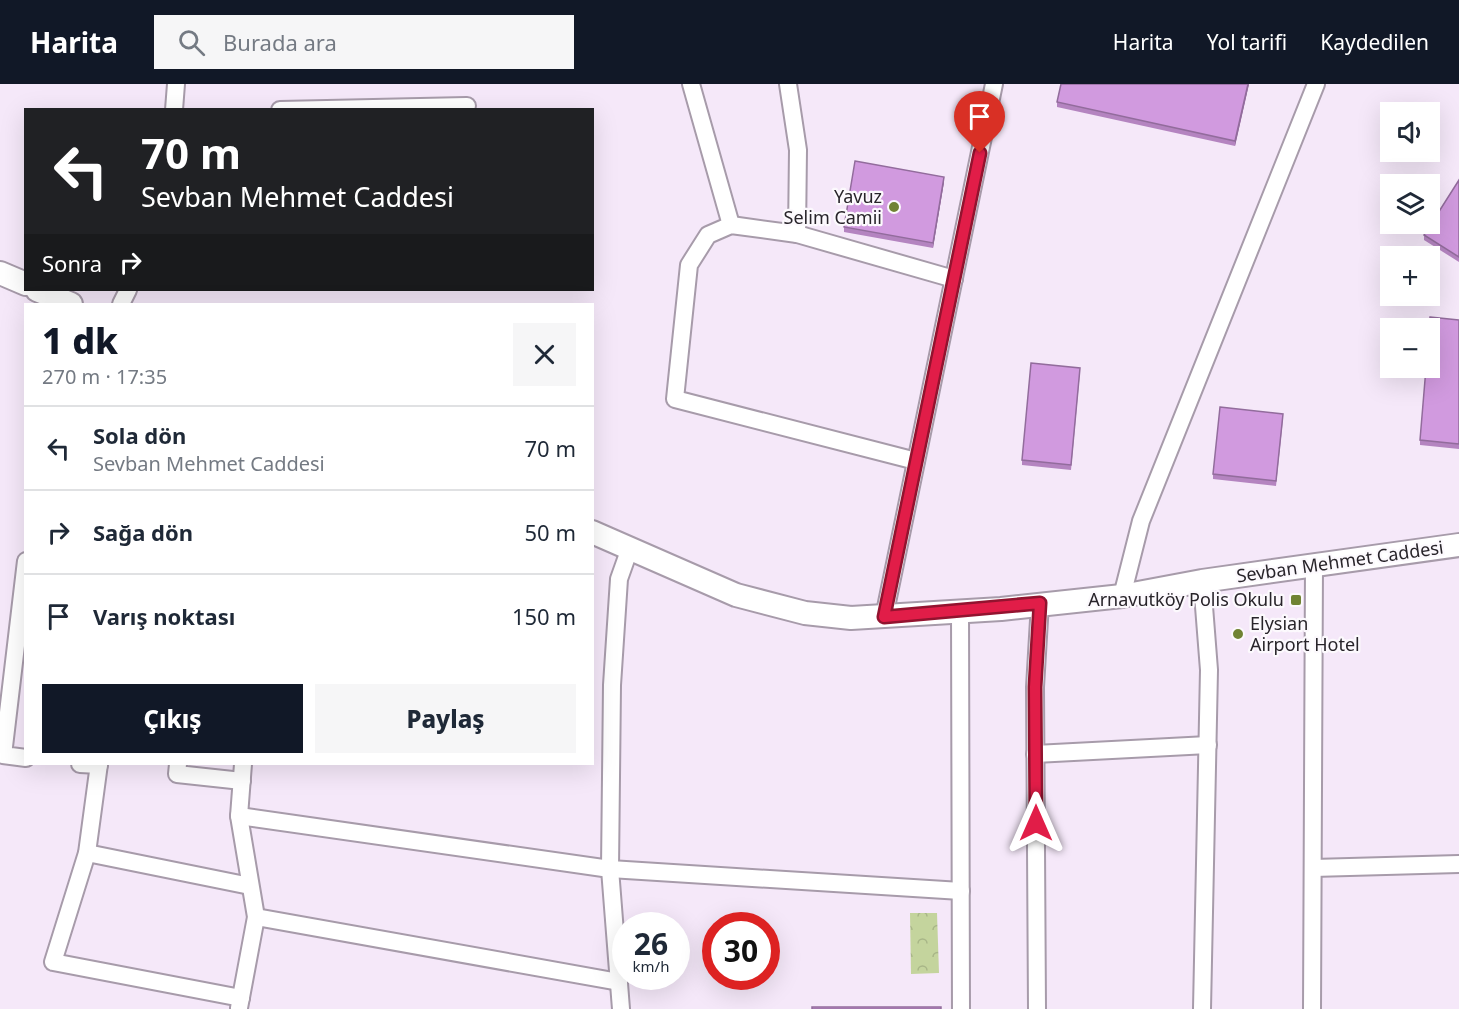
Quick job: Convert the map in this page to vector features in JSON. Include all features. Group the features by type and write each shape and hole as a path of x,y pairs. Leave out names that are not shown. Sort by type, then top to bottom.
{"main road":[{"path":"0,273 24,283"},
{"name":"Sevban Mehmet Caddesi","path":"594,533 736,595 805,613 851,618 960,609 1001,609 1122,596 1202,581 1459,545"}],"street":[{"path":"174,108 176,84"},
{"path":"691,84 730,225"},
{"path":"788,84 798,150 797,234"},
{"path":"884,617 994,84"},
{"path":"1122,596 1141,521 1316,84"},
{"path":"374,108 467,106"},
{"path":"916,462 675,399 689,265 708,236 730,225 797,234 954,279"},
{"path":"613,912 610,868 612,684 619,579 630,548"},
{"path":"1312,1009 1314,566"},
{"path":"24,578 3,755 24,758"},
{"path":"1202,581 1209,670 1203,1009"},
{"path":"1037,1009 1035,687 1040,603"},
{"path":"960,609 960,1009"},
{"path":"1035,754 1208,745"},
{"path":"99,765 87,853 53,962 239,1003 256,917 239,816 243,772 177,774 178,765"},
{"path":"239,816 610,868 961,891"},
{"path":"87,853 250,886"},
{"path":"1313,868 1459,864"},
{"path":"256,917 612,981"},
{"path":"620,990 621,1009"}],"green space":[{"path":"910,913 937,913 939,973 911,974"}],"building":[{"path":"1061,84 1248,84 1235,141 1057,102"},
{"name":"Yavuz Selim Camii","path":"855,161 944,177 933,243 844,227"},
{"path":"1459,180 1459,257 1424,235 1440,234 1440,210"},
{"path":"1440,318 1459,320 1459,444 1420,440 1425,378 1440,378"},
{"path":"1031,363 1080,368 1071,465 1022,460"},
{"path":"1220,407 1283,414 1276,481 1213,474"},
{"path":"812,1007 941,1007 941,1009 812,1009"}],"place":[{"name":"Yavuz Selim Camii","path":"894,207"},
{"name":"Arnavutköy Polis Okulu","path":"1296,600"},
{"name":"Elysian Airport Hotel","path":"1238,634"}],"route":[{"path":"980,153 884,617 960,609 1001,609 1040,603 1035,687 1036,823"}]}
